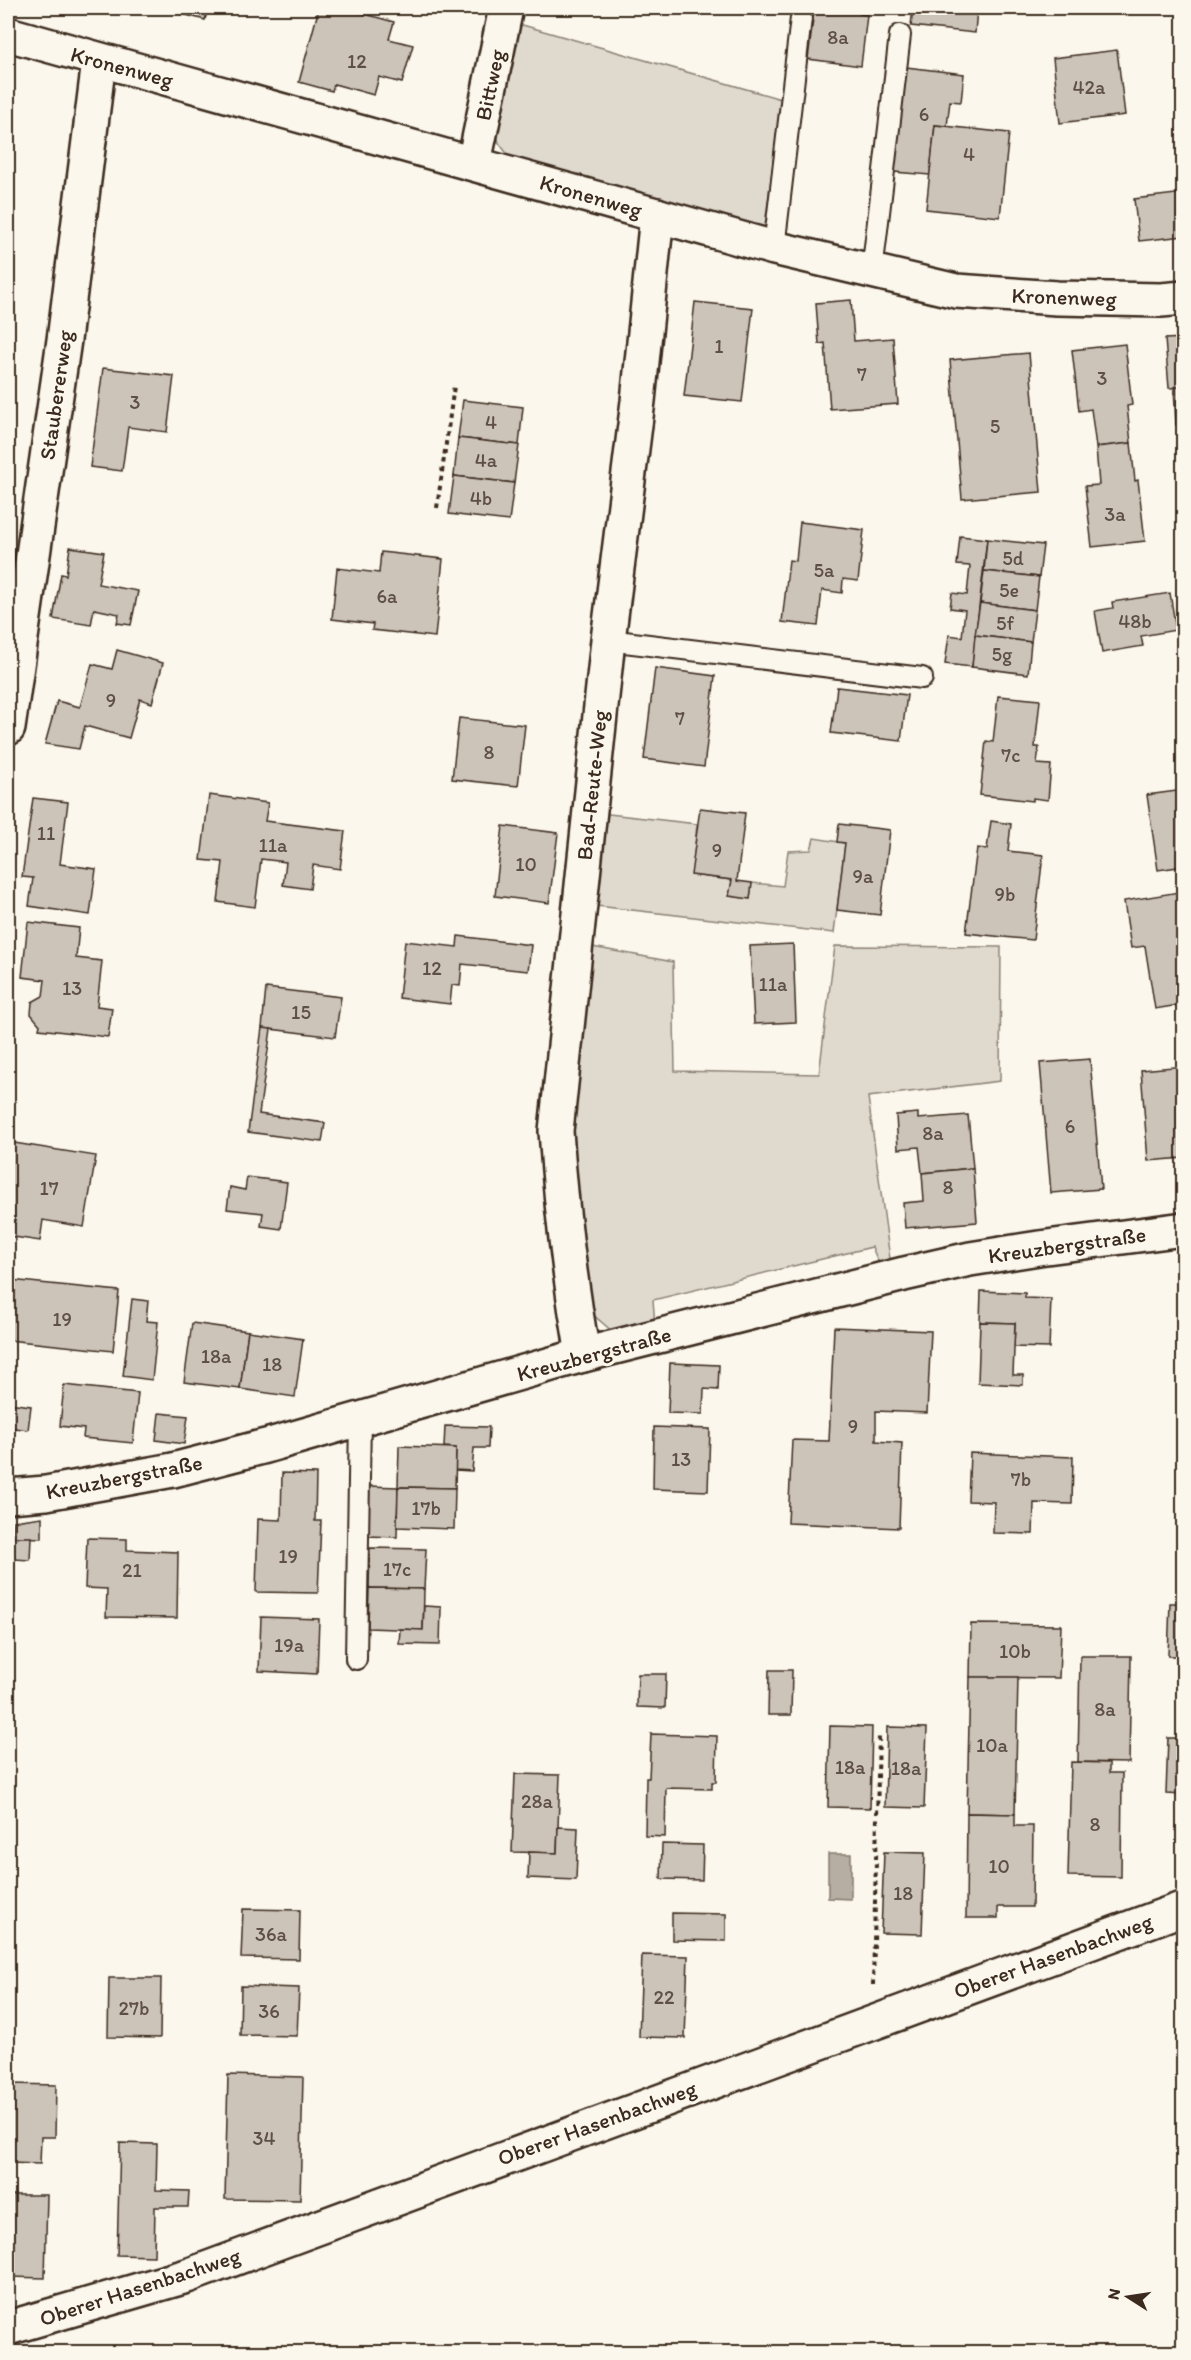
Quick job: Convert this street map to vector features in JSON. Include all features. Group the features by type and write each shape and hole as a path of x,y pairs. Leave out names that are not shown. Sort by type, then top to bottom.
{"street":[{"name":"Bittweg","path":"474,163 506,8"},
{"name":"Kronenweg","path":"8,34 774,248 956,291 1057,298 1161,300 1184,298"},
{"name":"Staubererweg","path":"8,728 64,340 99,61"},
{"name":"Bad-Reute-Weg","path":"583,1355 572,1293 561,1204 556,1131 608,640 638,401 657,215"},
{"name":"Kreuzbergstraße","path":"8,1496 46,1493 172,1470 583,1355 970,1259 1184,1229"},
{"name":"Oberer Hasenbachweg","path":"8,2328 187,2276 1184,1908"}],"lane":[{"path":"774,248 801,18"},
{"path":"872,272 900,35"},
{"path":"608,640 922,678"},
{"path":"356,1659 360,1419"}],"path":[{"path":"437,508 454,386"},
{"path":"873,1990 879,1734"}],"shaded area":[{"path":"512,22 781,99 765,226 760,230 511,159 499,143 494,122"},
{"path":"600,813 697,824 692,875 732,880 730,896 750,899 752,883 783,886 788,851 811,850 814,838 845,843 834,933 588,905"},
{"path":"587,946 673,962 675,1071 819,1074 835,946 1001,947 1000,1081 868,1097 890,1259 879,1264 872,1247 653,1300 655,1325 613,1332 591,1313 571,1134"},
{"path":"828,1854 851,1854 851,1899 828,1898"}],"building":[{"path":"160,8 208,8 205,20"},
{"path":"319,8 355,8 354,11 394,22 389,39 413,45 402,83 379,77 374,95 334,84 332,91 299,82"},
{"path":"721,8 762,8 761,13"},
{"path":"810,8 860,8 860,14 867,15 861,66 808,59 814,11 810,11"},
{"path":"913,8 977,8 975,33 911,26"},
{"path":"1117,50 1125,115 1060,123 1053,58"},
{"path":"906,67 964,74 961,102 950,101 947,126 935,125 930,175 894,172"},
{"path":"935,125 1009,133 1000,217 926,209"},
{"path":"1184,193 1184,236 1139,241 1134,199"},
{"path":"851,300 854,341 893,338 898,404 830,409 825,343 819,344 816,303"},
{"path":"695,302 753,308 742,402 684,396"},
{"path":"1184,338 1184,387 1169,388 1165,339"},
{"path":"1125,344 1132,405 1127,406 1131,443 1096,447 1091,409 1079,411 1072,350"},
{"path":"1029,353 1041,492 962,499 950,360"},
{"path":"103,368 174,376 167,432 128,427 122,471 90,467"},
{"path":"1174,387 1184,387 1184,424 1176,425"},
{"path":"463,400 523,407 519,445 458,438"},
{"path":"458,438 519,445 514,483 454,476"},
{"path":"1131,443 1145,541 1092,547 1085,486 1099,485 1096,447"},
{"path":"454,476 514,483 509,521 449,514"},
{"path":"800,522 864,530 858,581 843,579 842,593 822,590 818,626 782,622 789,560 796,561"},
{"path":"960,536 987,539 972,667 945,664 949,635 962,637 965,610 950,608 952,593 967,595 970,566 957,565"},
{"path":"987,539 1043,545 1039,577 984,571"},
{"path":"70,547 104,552 98,584 138,591 131,625 117,623 119,614 94,609 91,625 53,619 61,574 66,575"},
{"path":"381,552 443,559 435,637 372,630 373,624 332,619 337,568 379,573"},
{"path":"984,571 1039,577 1035,610 980,603"},
{"path":"1170,593 1176,630 1141,636 1143,646 1102,653 1095,611 1113,608 1112,602"},
{"path":"980,603 1035,610 1031,642 975,635"},
{"path":"975,635 1031,642 1028,674 972,667"},
{"path":"117,650 163,663 152,703 140,699 129,738 85,726 79,749 45,744 57,701 80,707 92,664 112,669"},
{"path":"655,668 715,676 704,767 644,759"},
{"path":"837,687 907,695 901,741 831,733"},
{"path":"998,696 1040,700 1035,747 1039,747 1037,764 1051,765 1048,800 1033,798 1033,801 980,795 986,741 993,742"},
{"path":"459,718 525,725 518,786 452,779"},
{"path":"1184,790 1184,866 1158,870 1147,795"},
{"path":"209,795 268,803 265,821 345,831 340,869 313,865 310,889 283,885 286,862 261,859 255,907 218,902 223,862 201,860"},
{"path":"33,798 68,802 60,864 96,869 90,915 29,906 33,878 22,877"},
{"path":"700,808 745,813 737,881 752,883 750,899 729,896 732,880 691,875"},
{"path":"991,821 1011,824 1008,851 1043,855 1033,940 966,933 977,848 987,849"},
{"path":"839,824 890,830 880,915 837,910 845,843 837,842"},
{"path":"503,826 558,833 549,903 495,896"},
{"path":"1179,892 1184,922 1184,1004 1155,1009 1145,946 1131,948 1124,901"},
{"path":"28,922 79,928 76,958 102,961 97,1006 112,1008 108,1037 39,1029 40,1025 31,1014 32,1002 43,996 45,980 22,977"},
{"path":"458,936 531,945 528,971 462,964 460,986 452,985 450,1004 399,998 405,941 457,947"},
{"path":"793,944 796,1022 754,1024 750,946"},
{"path":"266,988 341,997 335,1037 262,1028"},
{"path":"262,1028 271,1029 259,1114 325,1123 322,1142 248,1132"},
{"path":"1090,1059 1101,1189 1051,1193 1040,1063"},
{"path":"1184,1066 1184,1158 1148,1161 1141,1070"},
{"path":"918,1113 918,1119 968,1115 973,1168 922,1173 919,1147 898,1149 896,1115"},
{"path":"8,1142 96,1156 84,1227 43,1220 40,1241 8,1236"},
{"path":"973,1168 977,1222 905,1228 903,1203 924,1201 922,1173"},
{"path":"247,1177 287,1182 281,1229 261,1226 263,1213 227,1209 230,1187 245,1190"},
{"path":"10,1280 119,1291 113,1351 8,1340"},
{"path":"981,1291 1025,1293 1025,1298 1051,1299 1049,1348 1014,1347 1015,1323 980,1322"},
{"path":"132,1299 148,1301 146,1321 158,1322 152,1380 123,1376"},
{"path":"980,1322 1015,1323 1013,1375 1023,1375 1023,1385 978,1383"},
{"path":"192,1323 248,1331 240,1389 184,1382"},
{"path":"834,1327 931,1331 927,1413 876,1411 876,1441 902,1443 899,1528 788,1523 792,1440 829,1441"},
{"path":"248,1331 303,1339 295,1397 240,1389"},
{"path":"670,1363 719,1365 718,1390 704,1389 703,1414 668,1413"},
{"path":"64,1385 138,1393 133,1443 83,1438 84,1429 60,1426"},
{"path":"8,1403 31,1406 28,1430 8,1427"},
{"path":"159,1413 188,1416 184,1444 156,1440"},
{"path":"445,1426 489,1427 488,1448 474,1448 472,1471 455,1470 456,1448 444,1447"},
{"path":"654,1427 710,1429 708,1491 653,1489"},
{"path":"399,1446 456,1448 455,1488 398,1487"},
{"path":"970,1453 1073,1457 1072,1504 1034,1503 1033,1534 993,1533 994,1502 968,1501"},
{"path":"282,1473 316,1474 315,1521 321,1521 318,1593 256,1592 258,1519 281,1520"},
{"path":"369,1486 398,1487 397,1537 367,1536"},
{"path":"398,1487 455,1488 454,1529 397,1527"},
{"path":"42,1517 42,1538 13,1537 14,1521"},
{"path":"8,1537 31,1537 30,1560 14,1559 13,1583 8,1583"},
{"path":"87,1538 127,1539 127,1550 178,1552 177,1618 106,1617 107,1589 85,1588"},
{"path":"370,1548 426,1549 424,1589 369,1588"},
{"path":"369,1588 424,1589 423,1630 368,1628"},
{"path":"1170,1603 1184,1603 1184,1656 1168,1656"},
{"path":"424,1606 441,1607 440,1645 399,1644 400,1629 423,1630"},
{"path":"261,1617 319,1619 317,1674 259,1671"},
{"path":"971,1624 1061,1625 1059,1678 970,1677"},
{"path":"1080,1656 1131,1656 1129,1763 1078,1762"},
{"path":"769,1670 792,1670 791,1715 768,1715"},
{"path":"638,1674 666,1674 665,1708 637,1707"},
{"path":"970,1677 1018,1677 1015,1814 967,1813"},
{"path":"830,1726 872,1727 870,1808 828,1807"},
{"path":"887,1727 927,1728 924,1808 885,1807"},
{"path":"651,1734 717,1736 716,1782 712,1782 712,1789 666,1788 665,1837 645,1836 646,1778 649,1778"},
{"path":"1168,1738 1184,1738 1184,1795 1166,1794"},
{"path":"1071,1762 1109,1763 1109,1773 1122,1773 1121,1877 1068,1876"},
{"path":"515,1774 560,1775 557,1853 512,1852"},
{"path":"967,1813 1015,1814 1015,1826 1033,1826 1032,1907 998,1907 998,1918 966,1918"},
{"path":"558,1827 578,1828 576,1880 528,1878 529,1852 557,1853"},
{"path":"662,1844 703,1845 702,1880 661,1879"},
{"path":"884,1852 925,1853 922,1934 881,1933"},
{"path":"243,1909 300,1910 299,1959 241,1958"},
{"path":"672,1913 726,1914 726,1941 672,1940"},
{"path":"642,1955 688,1956 685,2038 639,2037"},
{"path":"109,1978 161,1978 160,2038 108,2037"},
{"path":"241,1986 299,1988 297,2036 240,2035"},
{"path":"228,2075 303,2077 300,2200 225,2199"},
{"path":"11,2084 56,2085 55,2137 41,2137 40,2164 9,2163"},
{"path":"120,2143 157,2144 156,2190 189,2191 188,2207 155,2207 154,2256 117,2255"},
{"path":"12,2195 47,2195 45,2278 10,2277"}]}
